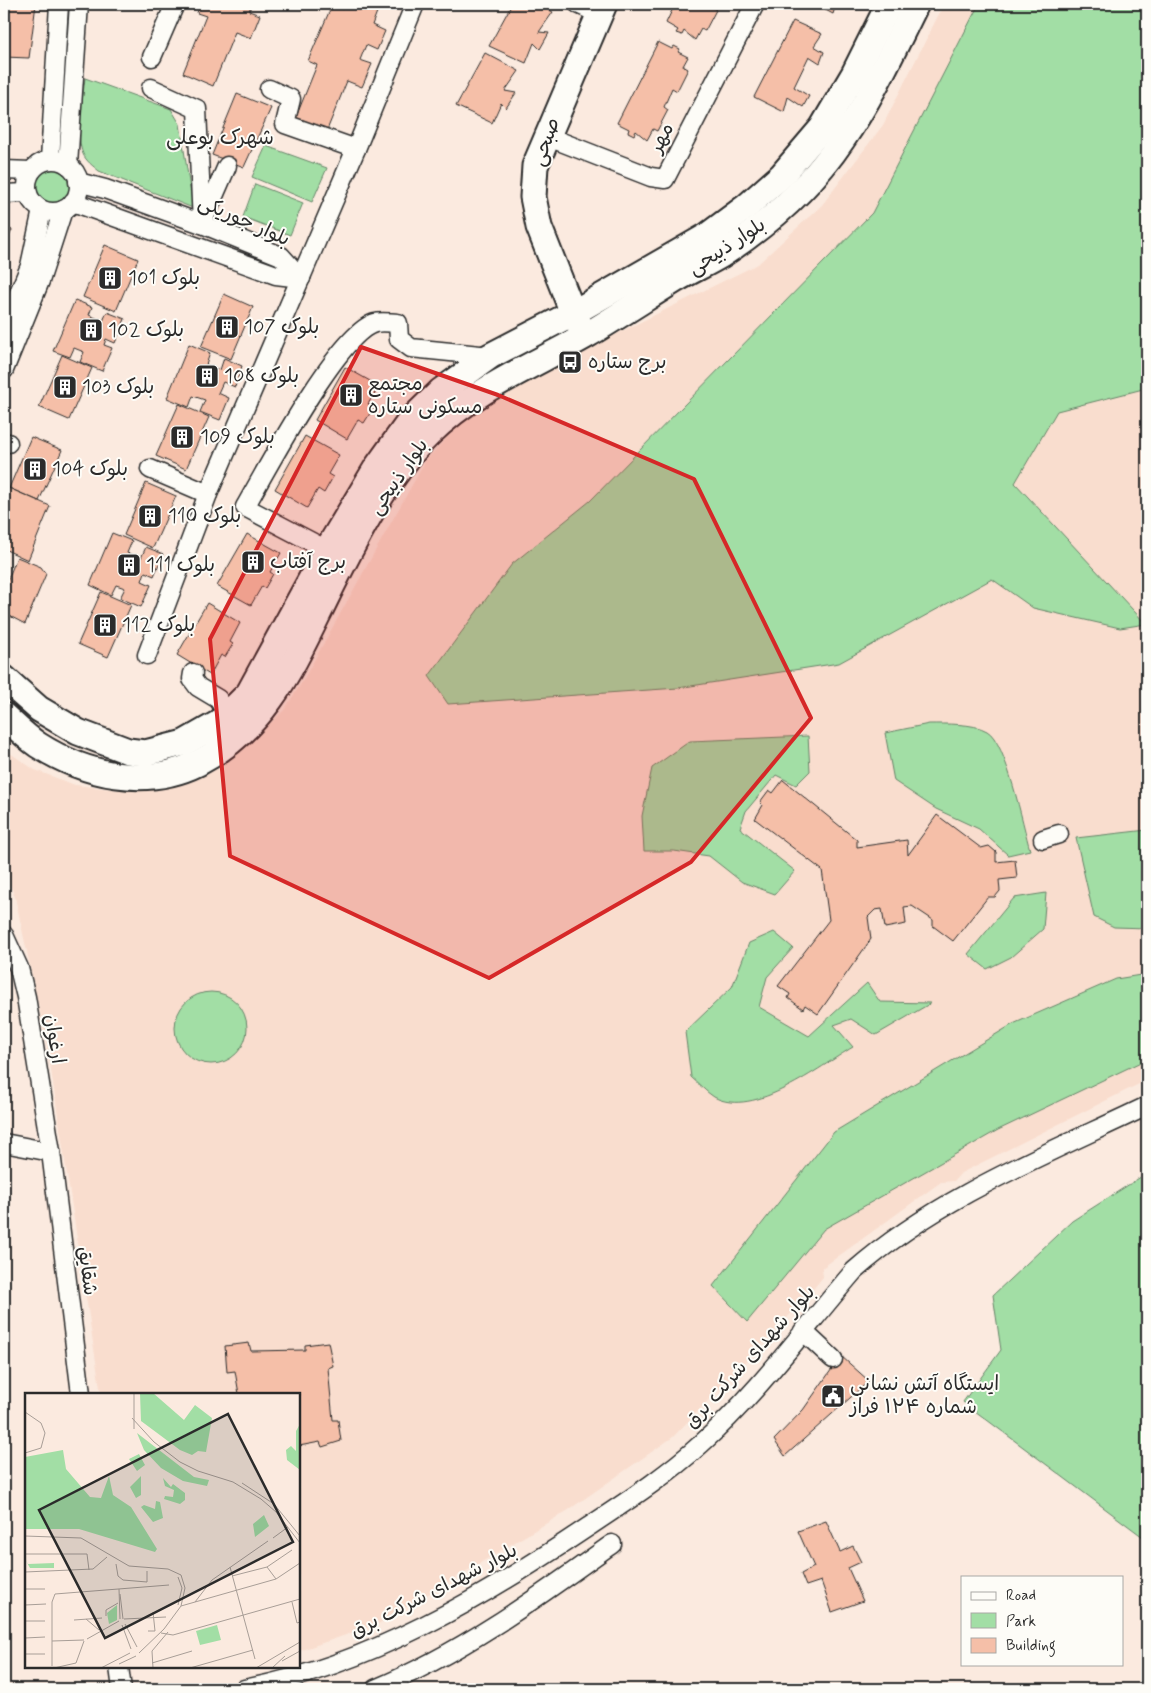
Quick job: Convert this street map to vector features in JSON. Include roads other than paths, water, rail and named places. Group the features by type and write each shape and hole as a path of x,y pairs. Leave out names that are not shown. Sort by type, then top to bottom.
{"main road":[{"name":"بلوار ذبیحی","path":"4,678 39,709 78,732 128,751 145,753 184,743 219,722 249,694 327,550 377,467 410,421 441,391 490,356 573,313 707,236 746,207 782,175 822,128 854,74 889,4"},
{"name":"بلوار ذبیحی","path":"4,716 36,744 63,759 103,774 125,777 152,777 174,772 197,763 235,740 266,708 290,670 338,574 390,481 428,435 462,406 503,379 586,336 679,278 719,256 761,226 799,192 841,142 875,86 916,4"},
{"name":"صبحی","path":"586,336 573,313 540,227 533,197 535,166 594,7"}],"street":[{"path":"50,160 59,4"},
{"path":"68,165 50,160 43,162 31,171 27,182 27,193 36,206 42,210 56,212 68,206 77,196 78,182 68,165 79,4"},
{"path":"152,57 175,4"},
{"path":"147,656 208,494 356,150 415,4"},
{"name":"مهر","path":"546,136 651,177 665,178 755,4"},
{"path":"151,88 198,109 202,224"},
{"path":"269,89 291,99 285,124 356,150"},
{"path":"202,224 227,166"},
{"path":"4,170 31,171"},
{"name":"بلوار جوریکی","path":"78,182 105,188 281,256 301,278"},
{"path":"4,194 27,193"},
{"path":"4,370 68,206"},
{"name":"بلوار جوریکی","path":"68,206 276,275 301,278"},
{"path":"4,329 30,266 42,210"},
{"path":"327,550 246,507 306,400 352,340 374,323 398,323 399,338 411,348 490,356"},
{"path":"150,469 208,494"},
{"path":"194,673 192,679 198,687 218,699 228,714"},
{"path":"4,735 36,744"},
{"name":"ارغوان","path":"4,935 22,980 51,1152"},
{"name":"بلوار شهدای شرکت برق","path":"244,1689 279,1683 333,1666 427,1622 517,1575 652,1485 700,1445 738,1409 854,1271 875,1253 983,1184 1147,1106"},
{"path":"4,1143 51,1152"},
{"name":"شقایق","path":"51,1152 81,1393"},
{"path":"803,1331 833,1359"},
{"path":"374,1689 444,1656 537,1598 612,1544"},
{"path":"119,1668 122,1689"}],"place":[{"name":"بلوک 101","path":"110,278"},
{"name":"بلوک 107","path":"227,327"},
{"name":"بلوک 102","path":"91,330"},
{"name":"برج ستاره","path":"570,362"},
{"name":"بلوک 108","path":"207,376"},
{"name":"بلوک 103","path":"65,387"},
{"name":"مجتمع مسکونی ستاره","path":"351,395"},
{"name":"بلوک 109","path":"182,437"},
{"name":"بلوک 104","path":"35,469"},
{"name":"بلوک 110","path":"150,516"},
{"name":"برج آفتاب","path":"253,562"},
{"name":"بلوک 111","path":"129,565"},
{"name":"بلوک 112","path":"105,625"},
{"name":"ایستگاه آتش نشانی شماره ۱۲۴ فراز","path":"833,1396"}],"district":[{"name":"شهرک بوعلی","path":"220,138"}]}
